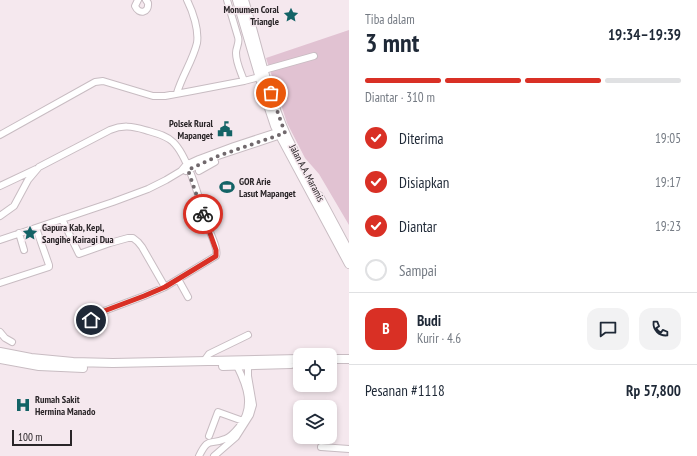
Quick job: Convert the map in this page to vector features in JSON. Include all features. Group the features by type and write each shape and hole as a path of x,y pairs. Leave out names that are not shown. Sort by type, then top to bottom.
{"highway":[{"path":"237,0 260,78 282,133 349,264"},
{"name":"Jalan A.A. Maramis","path":"244,0 282,133 349,252"},
{"path":"0,352 32,358 73,362 293,359"},
{"path":"337,359 349,359"},
{"path":"0,360 39,366 73,368 293,364"},
{"path":"337,364 349,364"}],"street":[{"path":"138,0 135,6 138,11 141,12 148,9 149,1"},
{"path":"177,93 197,43 196,29 188,0"},
{"path":"227,0 239,42 236,50 236,57 244,81"},
{"path":"237,33 246,30"},
{"path":"264,70 314,56"},
{"path":"0,134 95,82 103,81 153,96 165,96 260,78"},
{"path":"0,186 110,130 122,126 145,130 163,136 174,143 187,167 217,253 216,256 165,287 104,311 86,322"},
{"path":"187,167 282,133"},
{"path":"0,240 148,189 212,153 282,133"},
{"path":"199,171 216,161 237,154 237,149"},
{"path":"0,216 14,206 28,180 39,167"},
{"path":"62,219 79,254 116,241 130,238 136,240 146,253 165,287"},
{"path":"0,283 49,267 36,228"},
{"path":"19,233 24,250"},
{"path":"178,279 188,297"},
{"path":"0,332 5,338 12,342"},
{"path":"204,361 209,354 248,335"},
{"path":"199,456 208,442 216,442 229,437 243,421 248,406 248,398 246,384 237,366"},
{"path":"214,456 236,437 250,415 253,405 248,376 248,366"},
{"path":"208,436 218,412 243,421"},
{"path":"216,442 221,450"},
{"path":"321,447 349,449"}],"shaded area":[{"path":"349,30 349,225 319,174 305,158 287,123 266,58"}],"way so far":[{"path":"203,214 198,194 188,170 218,156 280,136 285,133 271,93"}],"place":[{"name":"Monumen Coral Triangle","path":"291,15"},
{"name":"Polsek Rural Mapanget","path":"225,129"},
{"name":"GOR Arie Lasut Mapanget","path":"227,187"},
{"name":"Gapura Kab, Kepl, Sangihe Kairagi Dua","path":"30,233"},
{"name":"Rumah Sakit Hermina Manado","path":"23,405"}],"route":[{"path":"91,320 104,311 116,308 165,287 216,256 217,253 203,214"}]}
